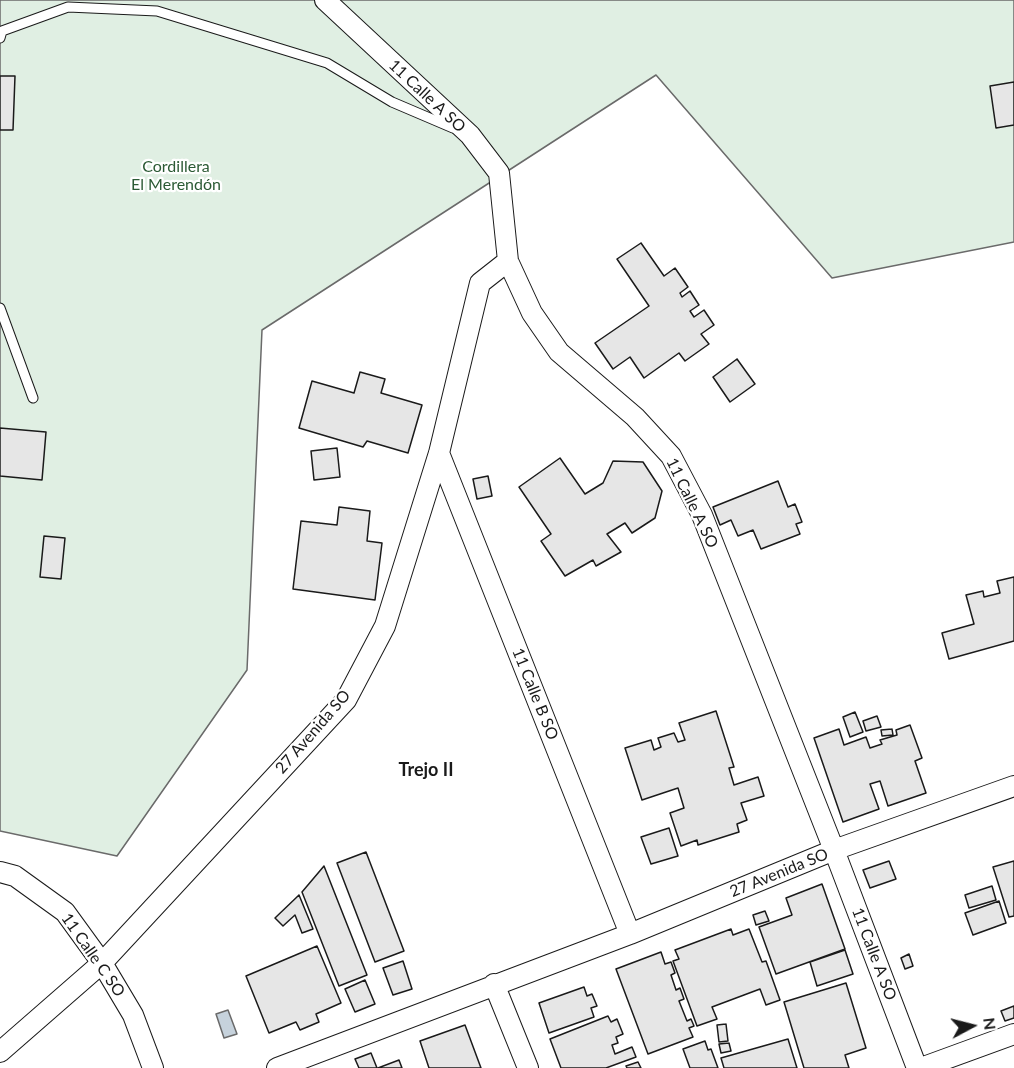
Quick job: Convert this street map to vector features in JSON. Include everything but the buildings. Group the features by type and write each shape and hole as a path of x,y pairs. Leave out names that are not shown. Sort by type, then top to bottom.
{"street":[{"name":"11 Calle A SO","path":"325,0 470,135 498,173 508,261 532,313 559,352 634,417 671,456 702,515 917,1068"},
{"name":"27 Avenida SO","path":"0,1052 102,963 346,700 385,626 440,453 480,284 508,261"},
{"name":"11 Calle B SO","path":"440,453 630,934"},
{"name":"27 Avenida SO","path":"277,1068 630,934 834,850 1014,786"},
{"name":"11 Calle C SO","path":"0,872 15,876 65,912 102,963 133,1015 153,1068"},
{"path":"494,984 528,1068"},
{"path":"921,1068 1014,1034"}],"lane":[{"path":"0,38 2,31 68,7 157,11 327,63 392,102 470,135"},
{"path":"0,308 33,398"}],"green space":[{"name":"Cordillera El Merendón","path":"0,0 1014,0 1014,242 832,278 656,75 262,330 247,670 117,856 0,831"}],"shaded area":[{"path":"228,1010 237,1034 224,1038 216,1014"}],"district":[{"name":"Trejo II","path":"426,770"}]}
